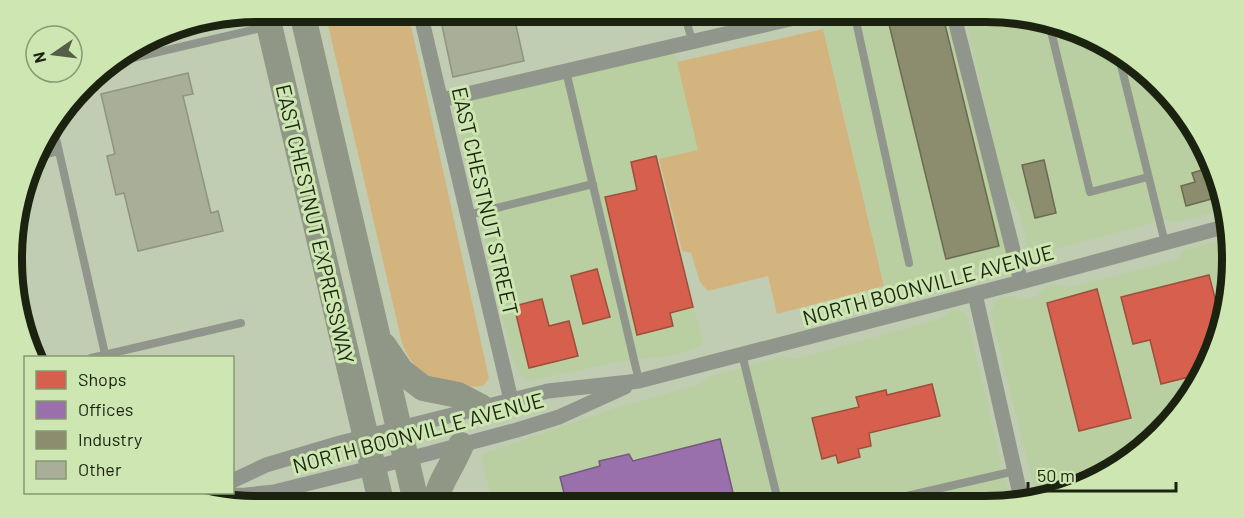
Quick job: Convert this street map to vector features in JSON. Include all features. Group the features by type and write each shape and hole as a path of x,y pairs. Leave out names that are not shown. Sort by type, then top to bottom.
{"main road":[{"name":"EAST CHESTNUT EXPRESSWAY","path":"269,22 380,496"},
{"name":"EAST CHESTNUT EXPRESSWAY","path":"304,22 415,496"},
{"path":"377,335 401,371 423,388 458,395 481,407"},
{"path":"436,496 441,481 461,445"}],"street":[{"name":"EAST CHESTNUT STREET","path":"422,22 511,400"},
{"path":"441,100 776,22"},
{"path":"956,22 1021,282"},
{"name":"NORTH BOONVILLE AVENUE","path":"234,480 266,465 365,436 548,391 639,381 1219,228"},
{"path":"975,294 1020,493"},
{"name":"NORTH BOONVILLE AVENUE","path":"285,496 373,467 559,417 639,381"}],"lane":[{"path":"138,56 257,22"},
{"path":"687,22 692,41"},
{"path":"856,22 909,262"},
{"path":"1051,32 1090,192 1148,177"},
{"path":"1121,65 1165,243"},
{"path":"566,71 639,381"},
{"path":"56,138 105,354"},
{"path":"47,154 59,151"},
{"path":"468,215 593,184"},
{"path":"96,356 241,323"},
{"path":"742,354 777,496"},
{"path":"907,496 1015,471"}],"shaded area":[{"path":"327,22 410,22 489,378 483,386 469,387 444,384 433,380 415,367 402,343"},
{"path":"822,22 949,22 1008,258 1005,267 1000,269 990,265 886,292"},
{"path":"966,22 1031,27 1061,35 1090,47 1129,71 1163,103 1182,128 1203,168 1217,212 1178,222 1171,222 1167,219 1058,248 1050,255 1043,257 1031,255 1029,252 1020,214 1004,186"},
{"path":"823,29 884,286 777,314 768,276 708,291 700,282 691,253 682,251 659,159 698,150 677,62"},
{"path":"675,54 699,150 659,160 703,344 675,355 617,362 530,381 522,376 513,361 457,117 458,109 463,103 475,98"},
{"path":"1221,241 1222,259 1217,305 1209,335 1197,364 1182,390 1163,415 1141,437 1116,456 1076,477 1035,490 992,318 991,311 997,300 1013,296 1021,300 1039,295 1040,291 1054,284 1072,287 1172,261 1178,259 1183,251"},
{"path":"959,310 967,318 1009,494 985,496 491,496 481,455 613,409 697,385 712,376 783,357 796,359 940,319"}],"building: Shops":[{"path":"656,156 693,307 670,313 673,326 637,335 605,197 637,190 631,162"},
{"path":"597,269 610,317 583,324 571,276"},
{"path":"1209,275 1217,305 1209,335 1189,378 1161,384 1150,340 1133,344 1121,297"},
{"path":"1097,289 1131,418 1079,431 1047,303"},
{"path":"542,299 549,326 569,321 578,356 529,368 514,306"},
{"path":"932,384 940,416 869,433 871,446 858,449 860,457 838,463 836,455 822,459 812,418 859,407 856,397 886,390 887,395"}],"building: Offices":[{"path":"720,439 734,496 565,496 560,477 600,466 599,461 629,454 633,461"}],"building: Industry":[{"path":"888,22 944,22 999,246 946,259"},
{"path":"1044,160 1056,213 1035,218 1022,165"},
{"path":"1200,160 1213,199 1186,206 1181,186 1195,182 1192,173 1202,170"}],"building: Other":[{"path":"441,22 515,22 524,61 453,77"},
{"path":"188,73 193,94 183,96 211,213 218,211 223,231 138,251 124,193 116,195 107,156 115,154 101,94"}]}
